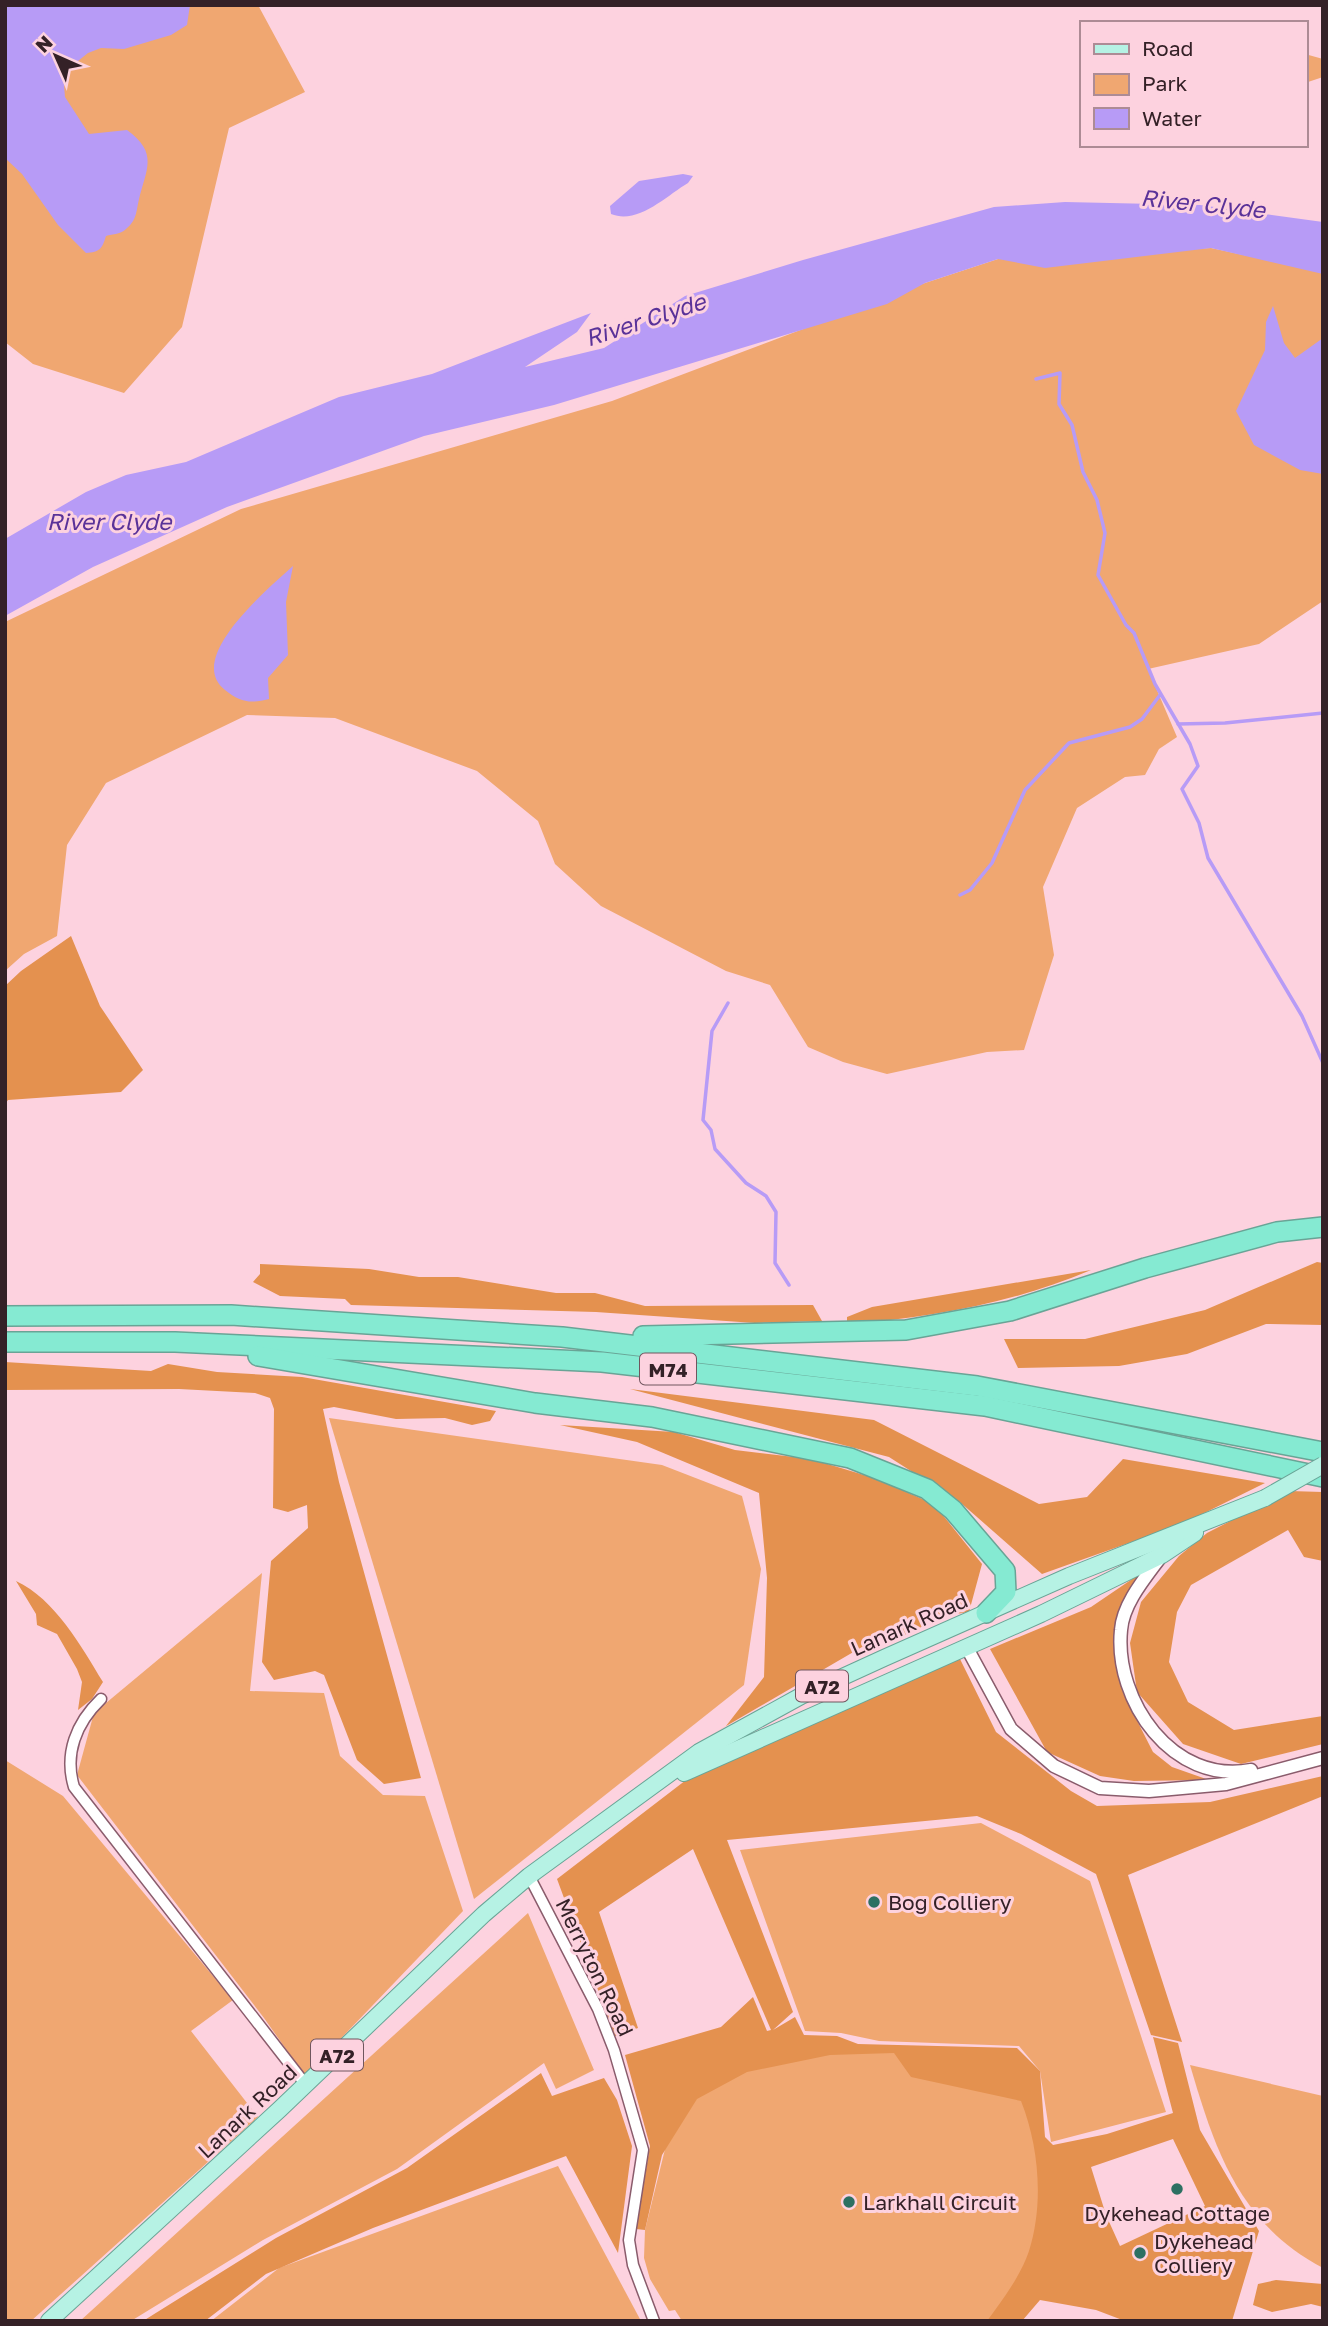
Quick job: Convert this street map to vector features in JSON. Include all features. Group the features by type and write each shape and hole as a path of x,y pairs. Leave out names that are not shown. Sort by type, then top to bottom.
{"highway":[{"name":"M74","path":"562,1337 789,1335 906,1330 1010,1311 1277,1232 1323,1227"},
{"name":"M74","path":"5,1316 231,1315 562,1337 977,1386 1323,1452"},
{"name":"M74","path":"5,1342 175,1342 602,1362 985,1406 1323,1477"},
{"name":"M74","path":"175,1342 535,1403 652,1417 850,1458 927,1489 966,1522 1024,1596"},
{"path":"978,1617 1006,1592 1005,1571"}],"main road":[{"name":"Lanark Road","path":"49,2321 306,2085 484,1914 529,1876 633,1798 714,1742 801,1696 1024,1596 1123,1553 1218,1519 1265,1498 1323,1465"},
{"name":"Lanark Road","path":"633,1798 716,1756 967,1648 1142,1565 1218,1519"},
{"name":"A72","path":"1024,1596 1039,1605 1142,1565"},
{"path":"967,1648 978,1617"}],"street":[{"path":"1162,1555 1136,1590 1121,1628 1122,1668 1136,1712 1171,1750 1193,1763 1237,1772 1323,1757"},
{"path":"967,1648 1010,1729 1054,1766 1100,1788 1149,1791 1226,1784 1323,1757"},
{"path":"101,1699 75,1734 69,1770 74,1787 306,2085"},
{"name":"Merryton Road","path":"529,1876 598,2009 614,2050 640,2138 643,2150 629,2240 633,2265 654,2321"}],"green space":[{"path":"5,5 258,5 305,92 229,128 182,327 124,393 33,364 5,342"},
{"path":"1307,55 1323,59 1323,77 1307,82"},
{"path":"1211,248 1323,272 1323,601 1259,644 1148,669 1177,737 1159,749 1145,775 1125,777 1077,808 1043,887 1054,955 1024,1050 987,1052 887,1074 843,1062 808,1047 770,985 726,971 601,906 555,864 538,821 477,771 335,718 247,715 106,783 67,845 57,936 24,954 5,971 5,622 241,509 612,401 925,283 998,259"},
{"path":"329,1418 662,1465 742,1496 761,1569 744,1685 474,1899"},
{"path":"262,1573 250,1691 324,1693 340,1756 383,1795 425,1796 463,1911 305,2076 264,2018 77,1775 94,1713"},
{"path":"5,1760 63,1796 233,2000 191,2031 258,2117 31,2321 5,2321"},
{"path":"981,1823 1090,1881 1166,2112 1051,2142 1040,2071 1019,2046 879,2041 841,2033 805,2031 740,1850"},
{"path":"528,1913 594,2070 556,2089 544,2063 397,2169 263,2240 131,2321 80,2321"},
{"name":"Larkhall Circuit","path":"828,2049 1005,2051 1040,2114 1044,2258 1005,2321 682,2321 675,2310 669,2311 650,2279 644,2258 645,2230 672,2121 715,2077"},
{"path":"1190,2065 1323,2096 1323,2268 1294,2250 1270,2230 1234,2182 1210,2126"},
{"path":"558,2166 641,2321 211,2321 279,2268"}],"shaded area":[{"path":"71,936 100,1006 143,1070 121,1092 8,1100 5,1104 5,986 21,971"},
{"path":"1317,1262 1323,1263 1323,1325 1266,1324 1187,1354 1119,1366 1018,1368 1004,1339 1085,1339 1205,1310"},
{"path":"260,1264 369,1269 419,1277 458,1277 556,1293 595,1293 645,1306 813,1305 822,1321 755,1323 596,1312 351,1305 345,1299 280,1296 253,1282 260,1274"},
{"path":"1091,1270 1032,1292 971,1307 910,1318 847,1324 847,1317 872,1307"},
{"path":"5,1362 151,1371 168,1364 217,1372 302,1377 496,1411 490,1421 472,1425 445,1418 396,1419 334,1407 323,1409 339,1482 421,1778 384,1784 357,1760 324,1675 315,1671 274,1680 262,1662 271,1561 308,1528 307,1505 288,1512 273,1508 274,1409 270,1398 255,1393 179,1389 5,1390"},
{"path":"630,1389 874,1420 1039,1504 1087,1497 1123,1459 1265,1483 1182,1524 1042,1574 961,1503 889,1457"},
{"path":"560,1425 674,1432 735,1450 811,1459 874,1478 934,1504 982,1564 969,1612 942,1616 908,1634 862,1647 709,1736 726,1726 764,1677 767,1578 759,1493 637,1442"},
{"path":"1289,1491 1323,1492 1323,1561 1304,1557 1288,1530 1191,1585 1177,1612 1169,1662 1188,1702 1234,1730 1323,1716 1323,1744 1241,1764 1183,1744 1137,1692 1130,1643 1141,1602 1179,1556 1207,1533"},
{"path":"1147,1569 1117,1624 1123,1693 1153,1752 1172,1767 1209,1780 1134,1781 1100,1776 1047,1752 990,1649 1091,1607"},
{"path":"16,1581 43,1599 55,1611 103,1682 92,1699 78,1710 82,1682 77,1669 57,1634 37,1625 36,1614"},
{"path":"960,1659 996,1732 1071,1791 1097,1806 1210,1802 1323,1776 1323,1796 1128,1875 1182,2042 1151,2035 1096,1874 1021,1834 977,1816 727,1840 793,2012 773,2030 795,2017 804,2035 837,2036 858,2044 1017,2048 1040,2071 1045,2137 1053,2145 1107,2134 1173,2113 1153,2037 1178,2043 1200,2130 1259,2231 1232,2321 1125,2321 1096,2310 1040,2300 1022,2321 987,2321 1021,2270 1034,2233 1037,2175 1027,2118 1021,2101 911,2077 894,2053 830,2055 747,2072 697,2099 662,2155 645,2230 636,2229 650,2146 625,2055 721,2027 753,1997 767,2031 771,2030 693,1849 599,1912 638,2028 615,2036 557,1879 716,1757 763,1735","holes":["1173,2139 1205,2206 1120,2246 1106,2215 1091,2167"]},
{"path":"541,2073 552,2096 604,2078 617,2100 632,2146 618,2253 566,2156 373,2228 266,2274 205,2321 143,2321 276,2238 407,2168"},
{"path":"1276,2280 1323,2284 1323,2307 1311,2304 1272,2312 1253,2305 1258,2284"}],"water":[{"path":"5,5 190,5 187,25 171,35 124,49 101,48 88,53 63,73 65,97 89,134 127,130 137,138 147,154 147,170 134,219 124,231 106,236 102,247 97,251 86,253 58,225 22,174 5,158"},
{"path":"683,174 693,176 688,183 651,208 631,216 611,214 610,206 639,181"},
{"name":"River Clyde","path":"1065,202 1200,205 1323,222 1323,274 1211,248 1045,268 998,259 925,283 887,304 554,405 424,436 227,507 93,567 5,616 5,539 86,492 126,475 186,462 339,397 432,374 591,313 577,332 525,367 604,348 685,296 994,207"},
{"path":"1273,306 1284,343 1295,358 1323,338 1323,474 1300,470 1254,445 1236,411 1265,350 1266,322"},
{"path":"293,566 286,602 288,655 268,678 269,699 251,702 236,697 225,690 215,676 215,660 222,643 250,606"}],"waterway":[{"path":"1036,379 1060,373 1059,404 1072,425 1083,472 1097,500 1105,533 1098,575 1126,625 1134,633 1155,684 1190,744 1198,766 1182,789 1199,823 1208,858 1302,1016 1323,1063"},
{"path":"960,895 970,890 992,863 1025,790 1069,743 1130,727 1142,719 1160,695"},
{"path":"1178,724 1225,723 1323,713"},
{"path":"728,1003 712,1031 703,1120 711,1130 715,1149 746,1183 766,1196 776,1212 775,1263 789,1285"}],"place":[{"name":"Bog Colliery","path":"874,1902"},
{"name":"Dykehead Cottage","path":"1177,2189"},
{"name":"Larkhall Circuit","path":"849,2202"},
{"name":"Dykehead Colliery","path":"1140,2253"}]}
